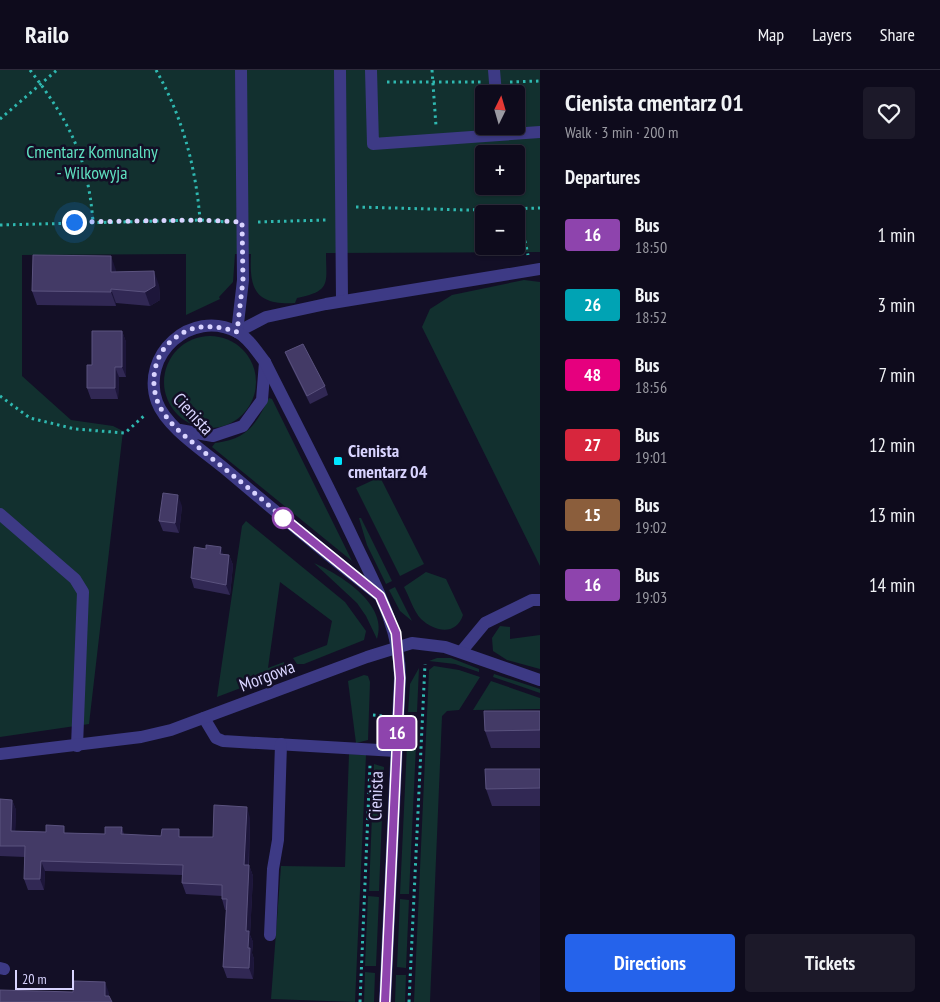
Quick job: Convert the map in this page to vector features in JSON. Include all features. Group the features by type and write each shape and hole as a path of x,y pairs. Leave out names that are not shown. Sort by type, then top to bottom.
{"street":[{"path":"237,332 243,280 241,70"},
{"path":"340,70 342,301"},
{"path":"371,76 373,144 475,134"},
{"path":"525,132 540,132"},
{"path":"237,332 266,317 342,301 534,270"},
{"name":"Cienista","path":"380,596 179,430 163,413 154,392 155,370 162,352 168,344 184,332 205,326 217,326 237,332 254,347 265,362 322,473 380,596 391,620 398,646 400,678 385,1002"},
{"path":"179,430 213,436 243,426 262,400 265,362"},
{"path":"0,514 75,578 83,592 77,746"},
{"path":"462,652 485,623 532,600 540,600"},
{"name":"Morgowa","path":"0,754 142,738 204,718 398,646 421,643 462,652 540,680"},
{"path":"204,718 219,740 396,751"},
{"path":"270,935 273,869 278,840 281,744"}],"path":[{"path":"30,70 56,104 79,151 87,175 93,222"},
{"path":"0,119 57,70"},
{"path":"156,70 168,92 182,130 196,186 200,220"},
{"path":"432,70 437,139"},
{"path":"371,76 433,82 540,81"},
{"path":"525,209 540,208"},
{"path":"0,225 200,220 242,222 340,213 475,210"},
{"path":"525,240 534,270"},
{"path":"0,396 30,418 75,429 125,433 158,404"},
{"path":"409,1002 425,664"},
{"path":"373,715 386,716"},
{"path":"360,1002 371,749"}],"green space":[{"name":"Cmentarz Komunalny - Wilkowyja","path":"0,70 540,70 540,252 525,252 525,205 475,205 475,252 326,253 326,279 322,289 297,298 295,303 282,303 263,298 254,286 251,254 235,254 233,282 219,297 220,299 186,315 186,254 22,255 22,376 71,420 113,426 123,431 89,724 0,737"},
{"path":"524,280 540,282 540,566 422,327 430,309 452,295"},
{"path":"201,336 219,336 236,343 249,356 256,373 256,391 249,408 236,421 219,428 201,428 184,421 171,408 164,391 164,373 171,356 184,343"},
{"path":"269,398 272,399 352,561 212,447 215,443 235,438 249,430"},
{"path":"380,477 424,564 400,576 356,488"},
{"path":"359,518 361,518 392,581 386,584 367,545"},
{"path":"246,521 345,602 366,631 364,640 304,664 297,664 293,658 327,645 332,621 280,582 268,668 284,662 285,670 256,681 254,674 245,680 246,686 217,697 242,526"},
{"path":"314,563 349,583 369,603 376,614 379,626 377,639 366,616 357,603"},
{"path":"426,572 446,579 463,615 460,622 450,629 445,630 432,627 421,619 404,587"},
{"path":"395,587 412,621 400,611 389,590"},
{"path":"500,626 510,627 510,639 540,635 540,669 507,660 493,651 492,638"},
{"path":"437,658 451,658 479,669 479,672 455,664 429,661"},
{"path":"434,666 459,670 480,677 459,710 447,711 442,716 430,1002 414,1002 429,670"},
{"path":"419,668 417,712 408,712 410,684"},
{"path":"494,674 540,689 540,693 493,677"},
{"path":"364,675 368,676 370,682 368,740 356,743 348,681"},
{"path":"491,681 540,698 540,709 473,710"},
{"path":"408,724 417,724 409,894 400,894"},
{"path":"349,754 366,755 355,1002 271,999 281,866 345,867"},
{"path":"374,764 384,767 379,891 369,891"},
{"path":"368,896 379,897 376,966 365,966"},
{"path":"400,899 409,900 406,968 397,967"},
{"path":"365,972 375,973 374,1002 364,1002"},
{"path":"396,975 406,975 405,1002 395,1002"}],"building":[{"path":"33,255 111,256 111,272 154,271 155,286 145,292 111,289 111,292 32,291"},
{"path":"92,331 122,331 122,367 115,367 115,388 87,388 87,365 92,365"},
{"path":"303,344 325,386 307,396 285,352"},
{"path":"163,493 178,495 175,523 159,521"},
{"path":"206,545 221,547 220,554 229,555 226,585 191,578 194,547 206,549"},
{"path":"484,711 540,711 540,730 485,731"},
{"path":"485,769 540,769 540,788 486,789"},
{"path":"0,799 12,800 11,831 46,832 46,825 64,826 64,833 105,834 105,827 122,827 121,834 161,836 162,829 179,829 179,837 213,837 214,805 247,807 244,865 249,865 246,931 249,931 249,968 223,967 227,899 222,899 222,885 182,883 183,865 41,861 40,879 24,879 25,846 0,846"},
{"path":"74,981 105,982 105,996 109,996 112,1002 0,1002 0,990 73,992"}],"bus line":[{"name":"16","path":"280,515 380,596 396,633 400,678 385,1002"}],"place":[{"name":"Cienista cmentarz 04","path":"338,461"}],"route":[{"path":"74,222 200,220 242,222 243,280 237,332 217,326 205,326 184,332 176,337 168,344 158,361 155,370 154,392 163,413 179,430 283,518"}]}
